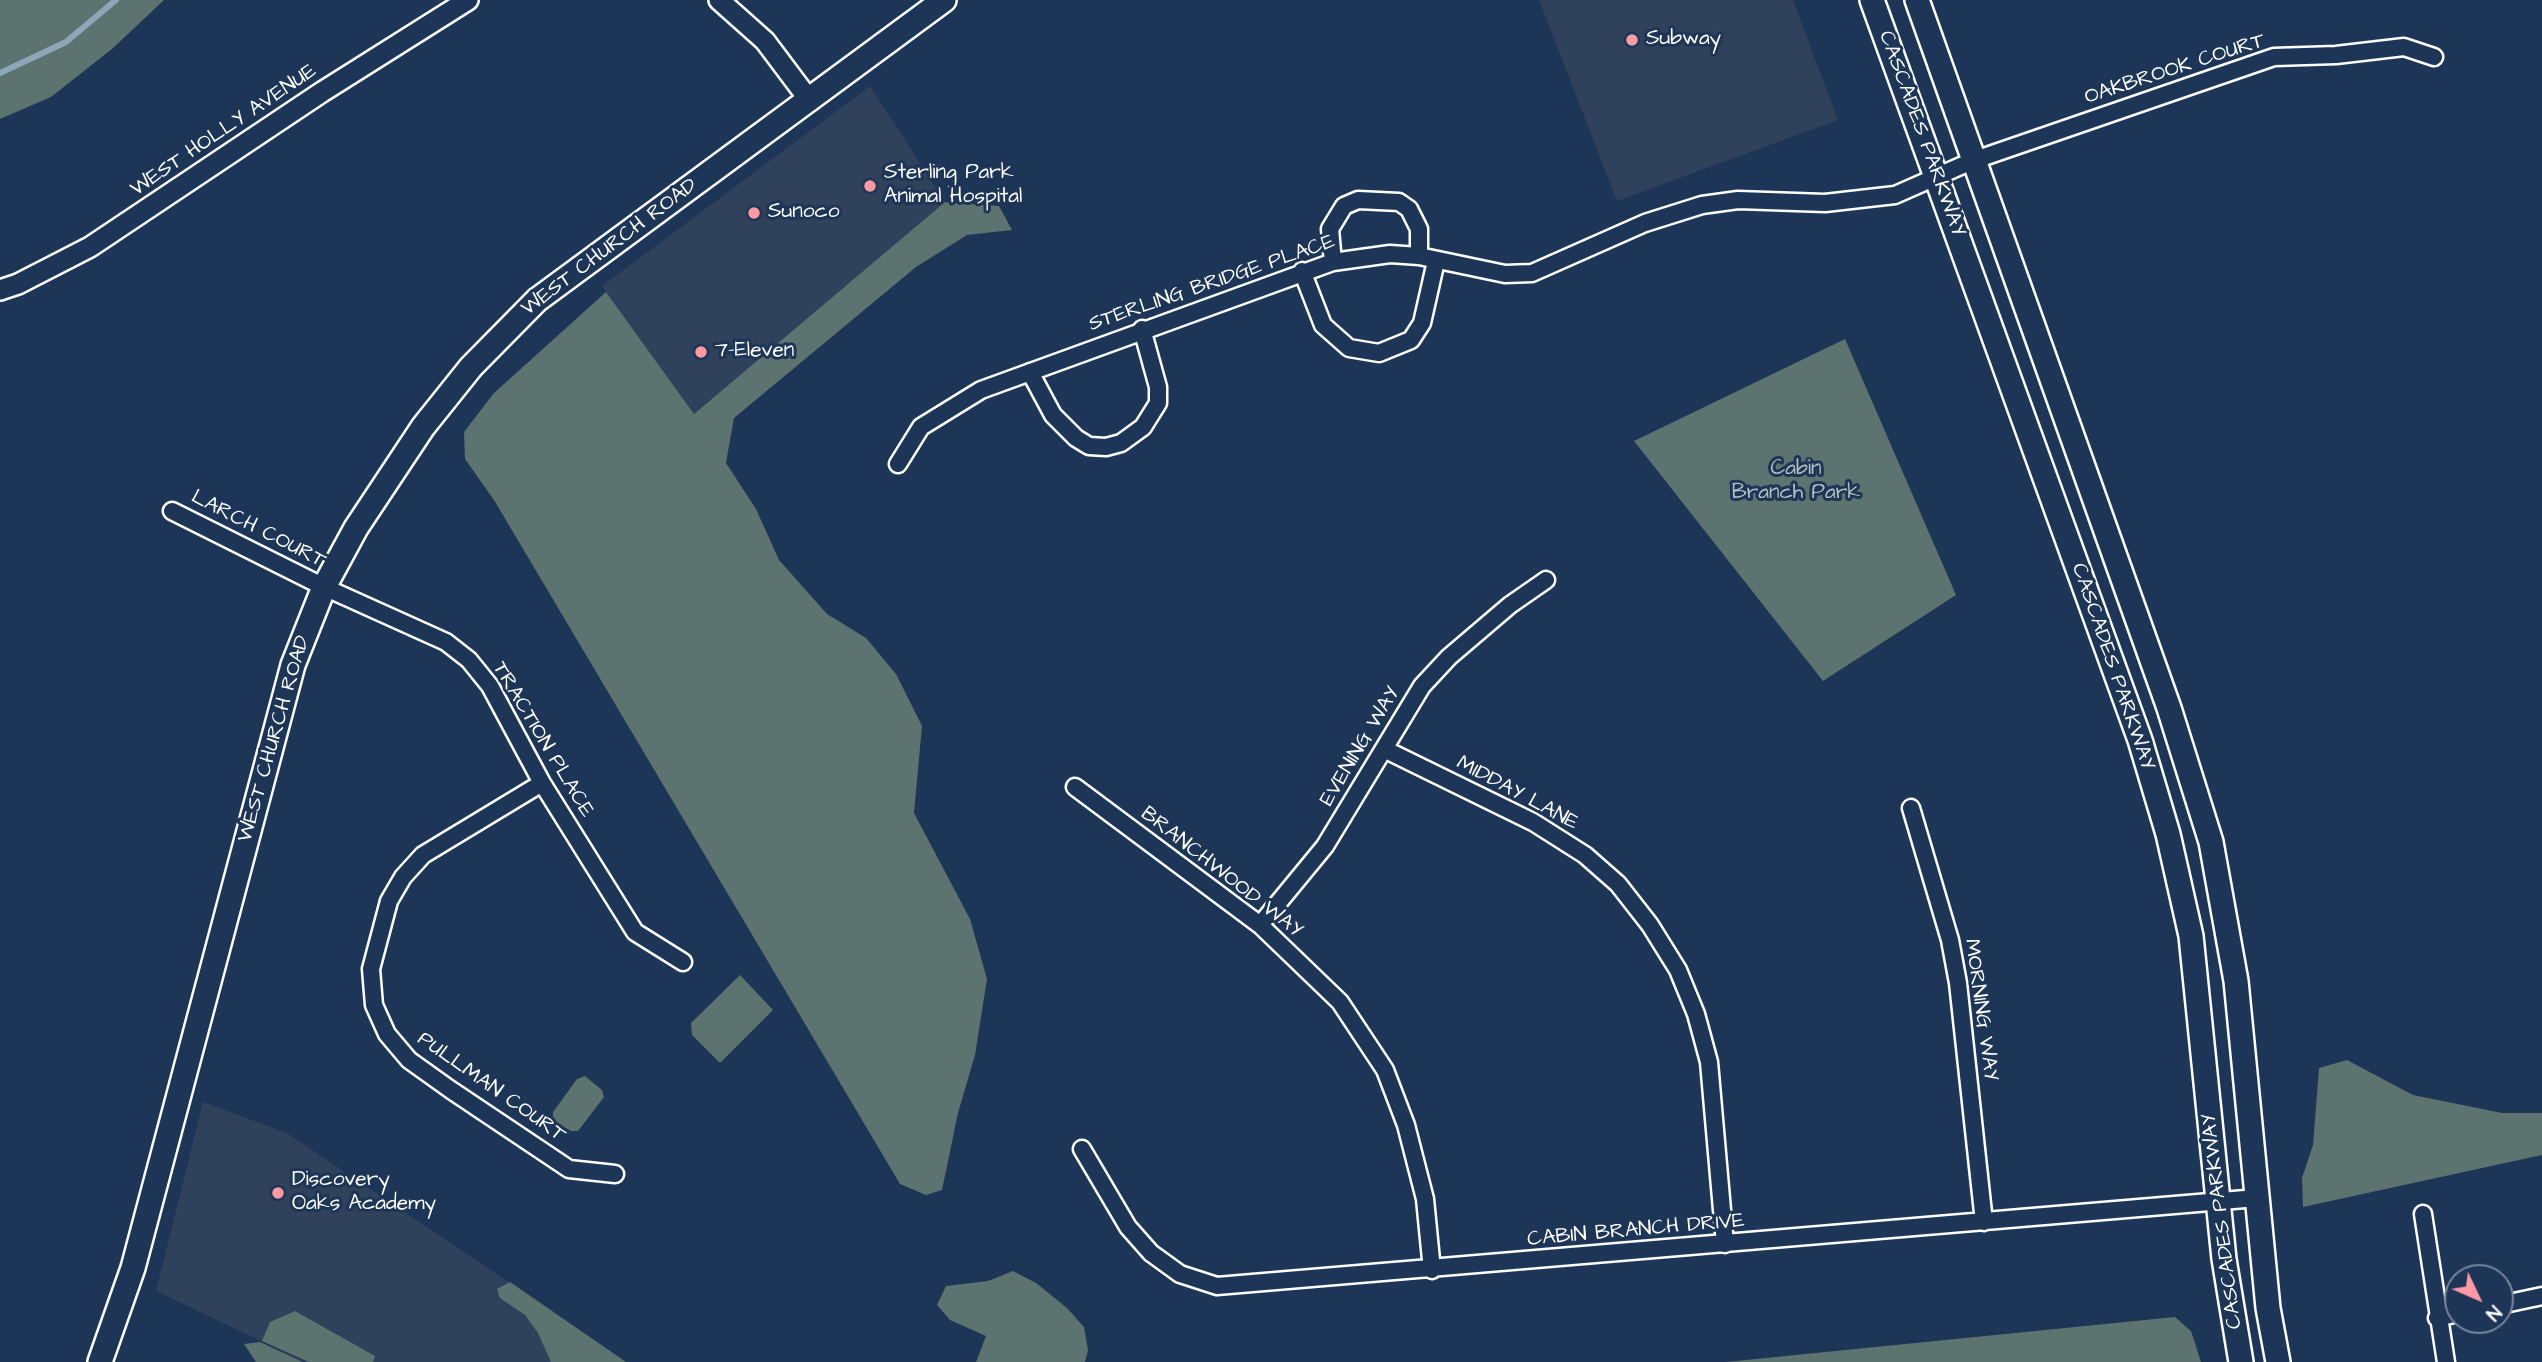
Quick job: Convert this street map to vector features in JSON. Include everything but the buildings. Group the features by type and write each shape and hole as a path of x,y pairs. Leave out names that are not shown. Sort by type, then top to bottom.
{"main road":[{"name":"WEST CHURCH ROAD","path":"100,1362 133,1268 293,665 324,587 356,528 423,427 471,367 537,300 944,0"},
{"name":"CASCADES PARKWAY","path":"1872,0 2140,740 2168,834 2191,936 2218,1201 2241,1362"},
{"name":"CASCADES PARKWAY","path":"1917,0 2199,797 2230,934 2268,1308 2278,1362"}],"street":[{"name":"WEST HOLLY AVENUE","path":"0,290 18,284 90,247 322,92 468,0"},
{"path":"719,0 765,41 810,101"},
{"name":"OAKBROOK COURT","path":"1936,176 1972,161 2274,57 2336,55 2404,47 2434,57"},
{"name":"STERLING BRIDGE PLACE","path":"898,464 921,427 947,408 981,390 1333,261 1390,254 1419,256 1505,274 1532,273 1645,223 1702,205 1738,200 1862,201 1895,195 1936,176"},
{"path":"1333,261 1330,229 1344,206 1358,200 1399,202 1409,209 1419,229 1419,256"},
{"path":"1302,271 1323,326 1349,348 1379,354 1410,340 1422,323 1429,305 1436,261"},
{"path":"1030,372 1053,415 1076,438 1089,446 1106,447 1121,443 1143,426 1158,402 1158,387 1143,329"},
{"name":"LARCH COURT","path":"172,511 324,587"},
{"name":"EVENING WAY","path":"1260,925 1325,846 1422,686 1448,657 1510,605 1546,580"},
{"name":"TRACTION PLACE","path":"324,587 446,642 469,660 490,686 542,783 635,932 682,962"},
{"name":"MIDDAY LANE","path":"1384,749 1533,822 1585,855 1618,884 1650,925 1678,970 1696,1014 1709,1062 1725,1244"},
{"name":"PULLMAN COURT","path":"542,783 423,855 403,877 389,901 371,969 374,1005 387,1034 409,1060 451,1090 569,1168 615,1174"},
{"name":"BRANCHWOOD WAY","path":"1075,787 1260,925 1340,1002 1385,1070 1406,1125 1425,1199 1432,1270"},
{"name":"MORNING WAY","path":"1912,808 1950,940 1958,983 1984,1222"},
{"name":"CABIN BRANCH DRIVE","path":"1082,1149 1128,1227 1151,1253 1180,1274 1217,1286 1432,1270 2257,1198"},
{"path":"2423,1214 2437,1318 2446,1362"},
{"path":"2514,1302 2542,1296"},
{"path":"2437,1318 2444,1317"}],"shaded area":[{"path":"1539,0 1793,0 1838,120 1617,201"},
{"path":"870,86 945,202 694,414 602,286"},
{"name":"Discovery Oaks Academy","path":"203,1102 287,1133 611,1351 612,1362 305,1362 156,1291"}],"green space":[{"path":"0,0 164,0 112,49 51,97 0,119"},
{"path":"945,202 999,206 1012,230 967,235 916,267 734,418 726,463 756,509 779,560 827,614 866,638 896,674 922,726 914,813 970,919 987,979 975,1055 958,1113 942,1190 926,1195 900,1184 494,500 465,459 464,432 494,393 606,292 694,414"},
{"name":"Cabin Branch Park","path":"1845,339 1956,595 1823,681 1634,441"},
{"path":"740,975 773,1010 720,1063 692,1035 691,1023"},
{"path":"2347,1060 2413,1095 2502,1113 2542,1113 2542,1155 2303,1207 2302,1178 2313,1145 2319,1068"},
{"path":"585,1076 602,1090 604,1097 578,1131 571,1131 553,1121 553,1112 577,1079"},
{"path":"1013,1271 1036,1283 1067,1308 1084,1327 1088,1350 1085,1362 976,1362 986,1336 950,1320 937,1305 946,1286 988,1281"},
{"path":"510,1282 626,1362 551,1362 538,1333 525,1315 500,1298 497,1289"},
{"path":"295,1311 375,1356 373,1362 309,1362 262,1341 270,1322"},
{"path":"2175,1317 2191,1331 2201,1362 1726,1362"},
{"path":"260,1342 303,1362 256,1362 244,1344"}],"waterway":[{"path":"0,73 66,42 116,0"}],"place":[{"name":"Subway","path":"1632,40"},
{"name":"Sterling Park Animal Hospital","path":"870,186"},
{"name":"Sunoco","path":"754,213"},
{"name":"7-Eleven","path":"701,352"},
{"name":"Discovery Oaks Academy","path":"278,1193"}]}
